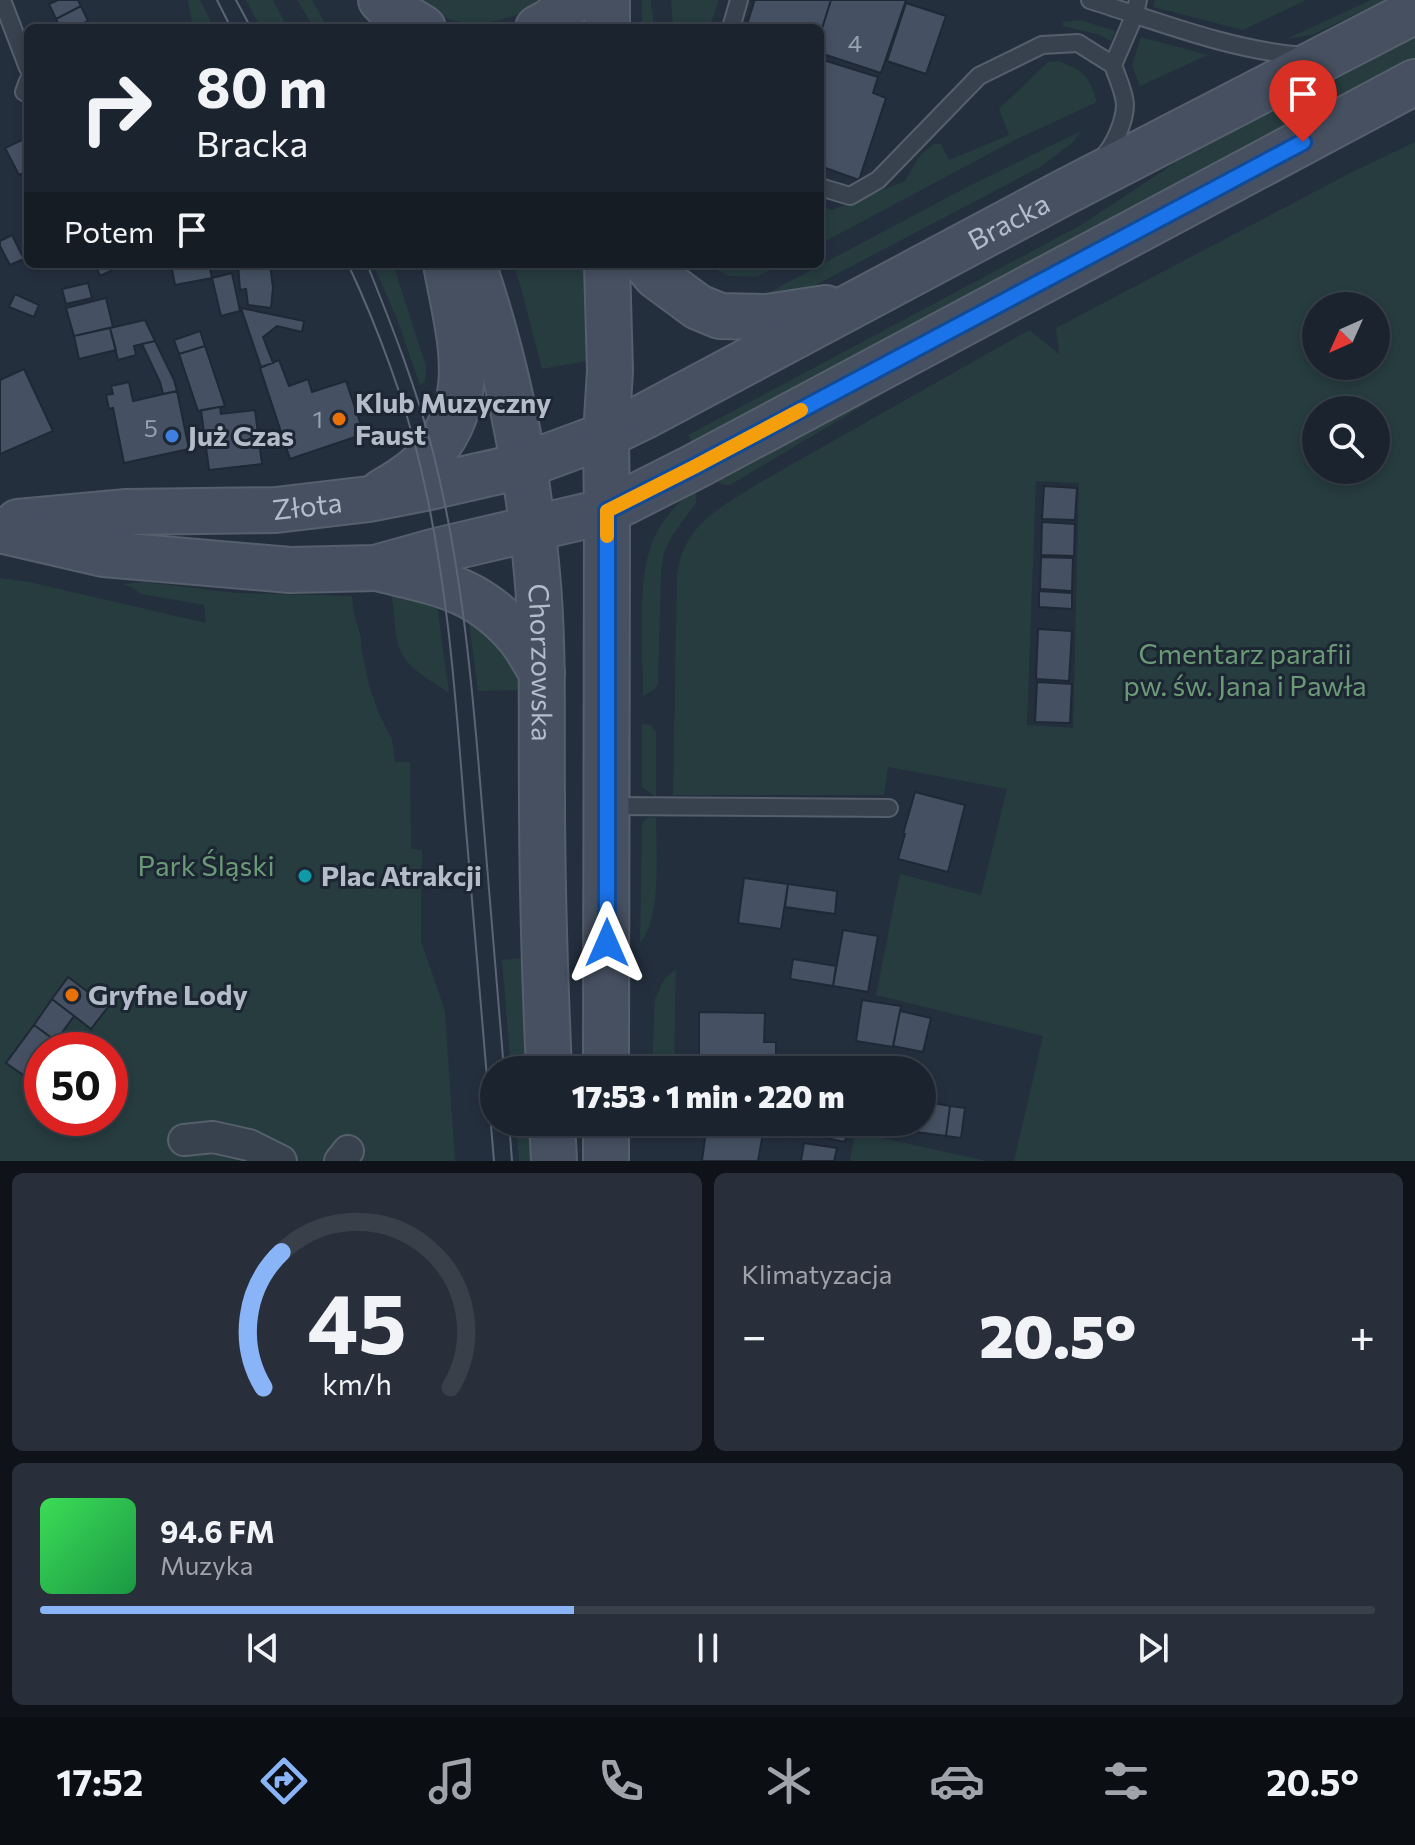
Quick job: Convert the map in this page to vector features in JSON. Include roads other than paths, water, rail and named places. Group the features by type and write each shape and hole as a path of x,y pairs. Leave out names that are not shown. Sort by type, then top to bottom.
{"main road":[{"path":"357,0 371,24"},
{"path":"381,0 416,24"},
{"path":"545,24 573,0"},
{"path":"607,0 607,24"},
{"name":"Bracka","path":"606,435 1415,11"},
{"path":"375,568 607,511 1415,82"},
{"path":"373,498 420,466 444,438 453,422 464,372 447,268"},
{"name":"Chorzowska","path":"474,268 501,360 522,466 540,613 543,941 548,1056"},
{"path":"606,1056 606,435 610,371 607,268"},
{"path":"649,268 698,307 720,316 767,317 860,302"},
{"name":"Złota","path":"0,524 127,512 276,510 373,498 522,466 606,435"},
{"path":"0,530 104,554 277,569 375,568 442,584 487,606 519,638 542,673"},
{"path":"553,1136 554,1161"},
{"path":"606,1136 606,1161"}],"street":[{"path":"180,1139 254,1135 281,1161"}],"lane":[{"path":"2,0 24,58"},
{"path":"732,24 739,0"},
{"path":"1090,0 1136,7 1243,48 1321,58"},
{"path":"1113,65 1136,7"},
{"path":"824,188 850,196 878,180 979,76 1042,45 1078,43 1113,65 1125,101 1120,126 1108,153 1065,192"},
{"path":"607,806 889,808"}],"tram line":[{"path":"217,0 229,24"},
{"path":"236,0 249,24"},
{"path":"350,268 399,391 421,469 438,555 454,686 494,1161"},
{"path":"369,268 419,404 450,533 473,698 503,1056"},
{"path":"510,1136 512,1161"}],"place":[{"name":"Klub Muzyczny Faust","path":"339,419"},
{"name":"Już Czas","path":"172,436"},
{"name":"Plac Atrakcji","path":"305,876"},
{"name":"Gryfne Lody","path":"72,995"}],"park label":[{"name":"Cmentarz parafii pw. św. Jana i Pawła","path":"1245,670"},
{"name":"Park Śląski","path":"206,866"}]}
